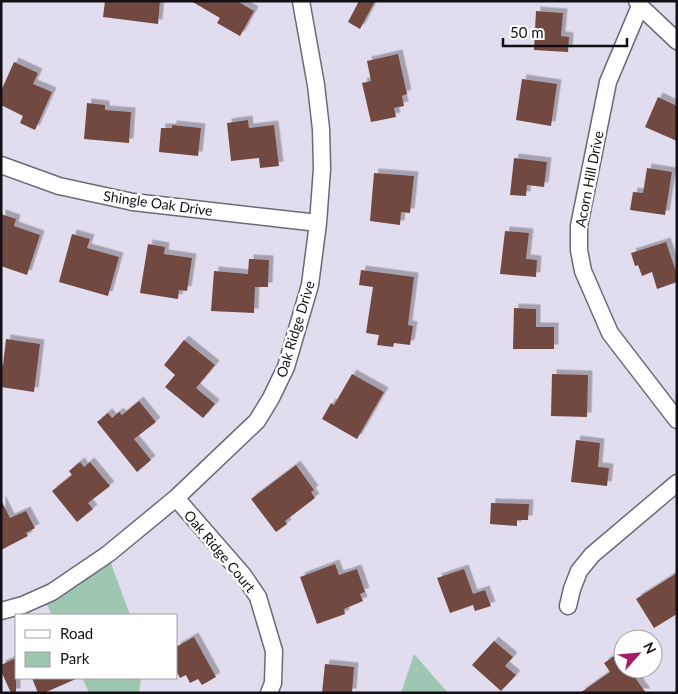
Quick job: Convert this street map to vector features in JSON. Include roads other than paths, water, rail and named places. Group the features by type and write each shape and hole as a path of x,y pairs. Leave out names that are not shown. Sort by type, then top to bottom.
{"street":[{"name":"Oak Ridge Drive","path":"1,611 24,605 52,592 108,554 176,498 257,421 271,398 286,366 310,285 318,223 322,169 321,129 316,86 301,1"},
{"path":"638,4 677,41"},
{"name":"Acorn Hill Drive","path":"638,4 608,82 579,226 579,250 583,272 610,333 677,420"},
{"name":"Shingle Oak Drive","path":"1,165 59,186 133,202 318,223"},
{"path":"568,606 572,589 580,571 592,555 677,483"},
{"name":"Oak Ridge Court","path":"176,498 243,575 258,597 274,650 272,683 269,693"}]}
